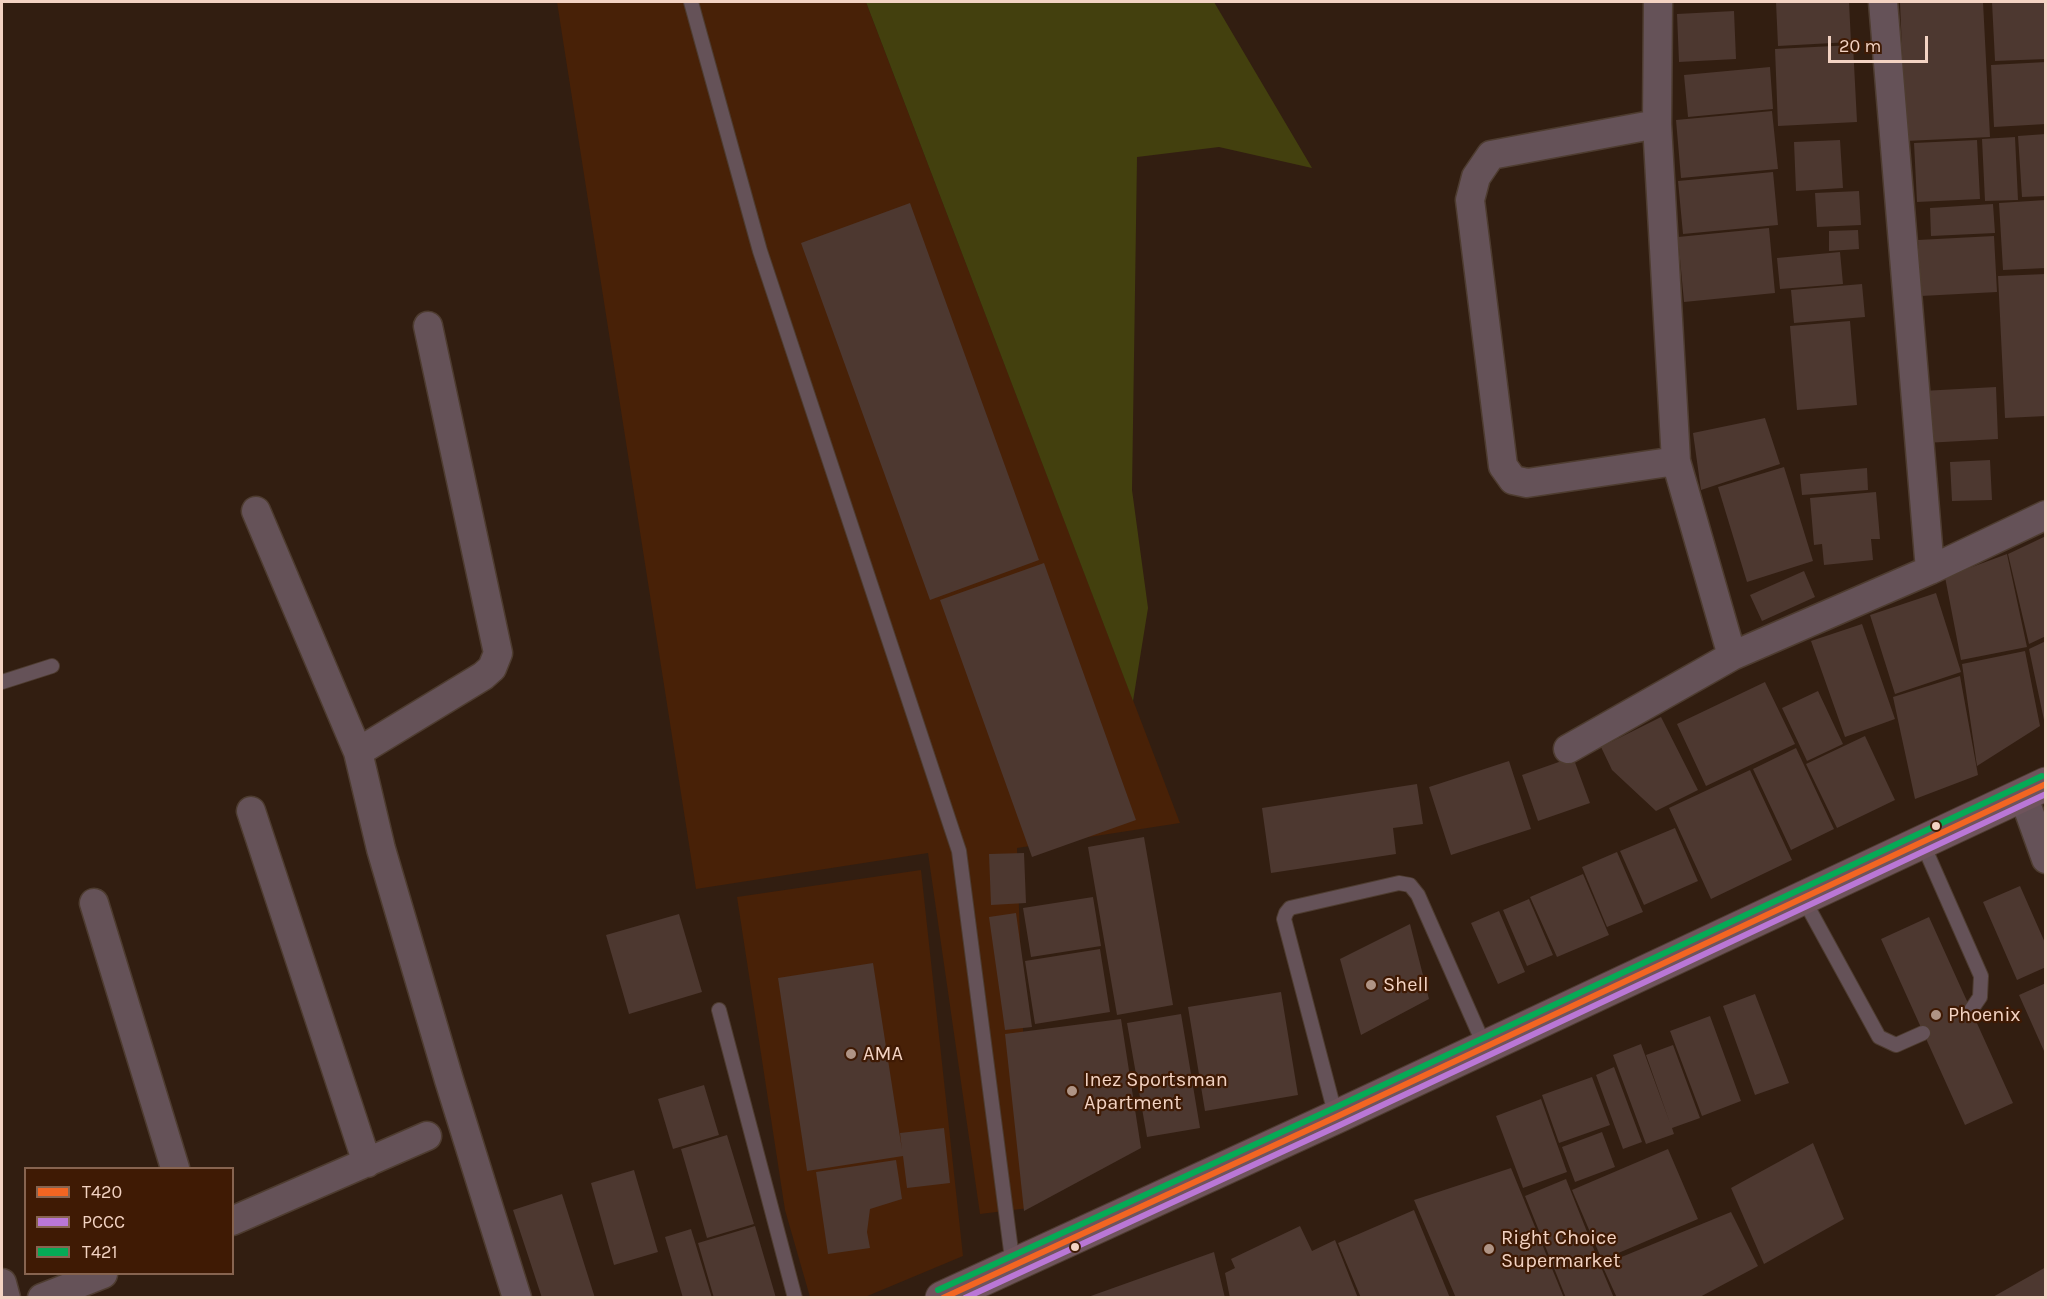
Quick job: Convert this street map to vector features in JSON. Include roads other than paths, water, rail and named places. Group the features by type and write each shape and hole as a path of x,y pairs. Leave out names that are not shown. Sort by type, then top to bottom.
{"highway":[{"path":"942,1298 1336,1117 2034,789"}],"street":[{"path":"1658,2 1657,124 1676,461 1732,656"},
{"path":"1883,2 1930,570"},
{"path":"1657,124 1491,155 1476,177 1470,200 1503,466 1513,480 1527,483 1676,461"},
{"path":"358,752 483,676 492,668 498,653 428,326"},
{"path":"256,511 358,752 381,849 449,1080 517,1298"},
{"path":"1568,748 1732,656 1930,570 2046,515"},
{"path":"2034,789 2046,859"},
{"path":"251,811 367,1163"},
{"path":"94,903 175,1167"},
{"path":"234,1220 427,1136"},
{"path":"42,1298 100,1275"},
{"path":"2,1283 6,1298"}],"lane":[{"path":"691,2 760,251 959,851 1013,1266"},
{"path":"2,682 52,666"},
{"path":"1922,842 1981,976 1980,997 1971,1010"},
{"path":"1336,1117 1284,919 1290,908 1399,883 1410,885 1418,895 1485,1047"},
{"path":"1803,898 1879,1036 1896,1045 1923,1033"},
{"path":"720,1010 795,1298"}],"place":[{"name":"Shell","path":"1371,985"},
{"name":"Phoenix","path":"1936,1015"},
{"name":"AMA","path":"851,1054"},
{"name":"Inez Sportsman Apartment","path":"1072,1091"},
{"name":"Right Choice Supermarket","path":"1489,1249"}]}
